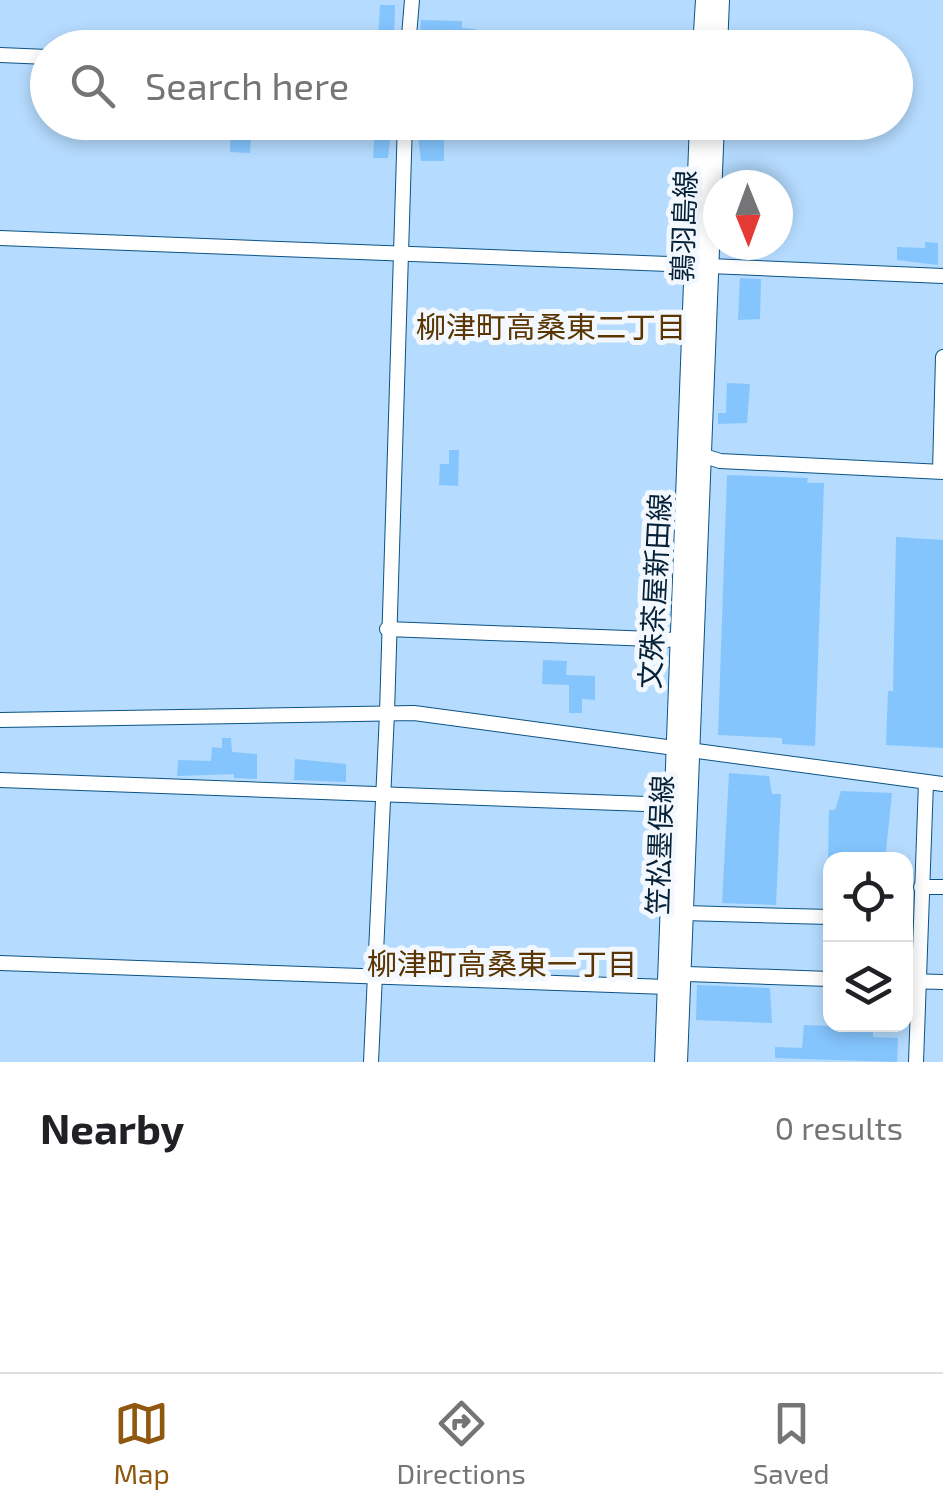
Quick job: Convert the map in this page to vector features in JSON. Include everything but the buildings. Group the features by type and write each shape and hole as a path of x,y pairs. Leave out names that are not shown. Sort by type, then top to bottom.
{"main road":[{"path":"703,30 705,0"},
{"path":"719,30 720,0"},
{"path":"699,140 702,265"},
{"name":"鶉羽島線","path":"682,749 702,265 713,140"},
{"name":"文殊茶屋新田線","path":"664,1062 672,805 682,749 679,640 694,453"},
{"name":"笠松墨俣線","path":"678,1062 684,913 682,749"}],"street":[{"path":"410,30 412,0"},
{"path":"0,55 30,56"},
{"path":"370,1062 387,712 404,140"},
{"path":"0,238 943,276"},
{"path":"694,453 720,461 941,472 943,357"},
{"path":"387,630 679,640"},
{"path":"0,720 387,712 450,716 943,784"},
{"path":"0,780 672,805"},
{"path":"913,919 922,886 926,782"},
{"path":"922,886 943,887"},
{"path":"684,913 823,917"},
{"path":"0,962 667,987"},
{"path":"687,974 823,978"},
{"path":"913,981 943,982"},
{"path":"913,1001 916,1062"}],"district":[{"name":"柳津町高桑東二丁目","path":"551,326"},
{"name":"柳津町高桑東一丁目","path":"502,963"}]}
